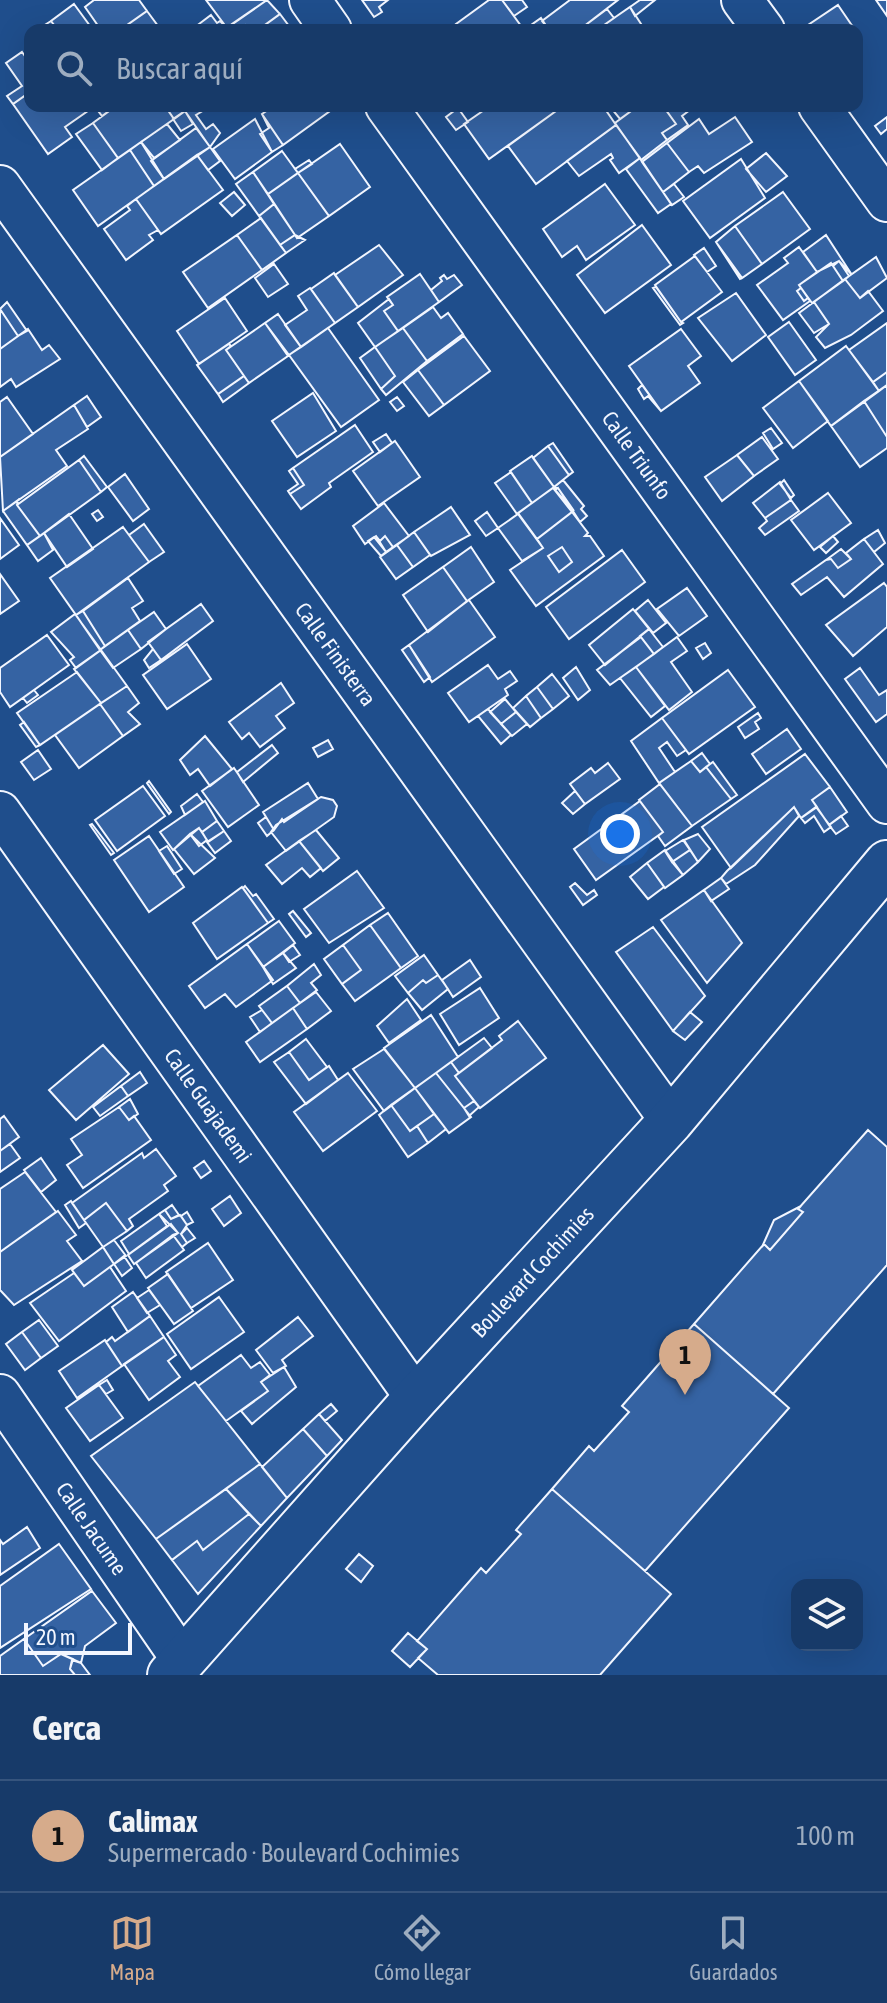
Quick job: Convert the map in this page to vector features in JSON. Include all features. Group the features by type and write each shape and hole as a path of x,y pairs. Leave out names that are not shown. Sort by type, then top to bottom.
{"main road":[{"name":"Boulevard Cochimies","path":"176,1668 416,1398 671,1121 887,863"}],"street":[{"path":"310,0 327,24"},
{"path":"742,0 760,24"},
{"name":"Calle Triunfo","path":"390,112 887,803"},
{"path":"823,112 887,201"},
{"name":"Calle Finisterra","path":"0,186 671,1121"},
{"name":"Calle Guajademi","path":"0,812 416,1398"},
{"name":"Calle Jacume","path":"0,1395 176,1668"}],"building":[{"path":"94,0 139,0 147,11 129,24 97,24 85,7"},
{"path":"206,0 267,0 233,24 224,24"},
{"path":"267,0 280,14 266,24 232,24"},
{"path":"362,0 388,0 379,7 382,12 374,17"},
{"path":"489,0 502,0 520,24 456,24"},
{"path":"502,0 522,0 527,7 514,16"},
{"path":"570,0 618,0 587,24 544,24 542,21"},
{"path":"640,0 655,0 635,16 630,7"},
{"path":"876,0 887,0 887,16"},
{"path":"74,4 89,24 53,24 51,21"},
{"path":"838,5 851,24 810,24"},
{"path":"630,7 641,24 606,24"},
{"path":"607,9 614,18 606,24 587,24"},
{"path":"147,11 157,24 129,24"},
{"path":"280,14 288,24 266,24"},
{"path":"211,15 217,23 220,21 223,24 199,24"},
{"path":"22,52 24,55 24,96 13,104 7,96 22,86 6,63"},
{"path":"24,96 24,112 86,112 65,127 72,137 48,154 13,104"},
{"path":"108,112 169,112 174,119 118,158 93,123"},
{"path":"169,112 184,112 174,119"},
{"path":"186,112 201,112 196,115 206,129 213,124 220,133 210,147"},
{"path":"186,112 193,124 181,131 173,119"},
{"path":"265,112 329,112 283,145 262,114"},
{"path":"453,112 461,112 468,122 456,130 446,117"},
{"path":"481,112 555,112 489,159 464,124"},
{"path":"555,112 607,112 616,125 536,184 508,146"},
{"path":"614,112 630,112 620,119"},
{"path":"630,112 667,112 676,124 662,133 667,140 641,160 615,123"},
{"path":"667,112 687,112 682,116 688,125 667,140 662,133 676,124"},
{"path":"262,114 283,145 272,152 260,134 269,128"},
{"path":"735,117 752,142 704,173 698,166 689,172 667,143 699,119 709,134"},
{"path":"887,117 887,129 881,134 875,126"},
{"path":"255,119 272,152 235,179 213,149"},
{"path":"93,123 118,158 102,170 76,134"},
{"path":"167,124 180,140 154,158 141,142"},
{"path":"616,125 640,158 619,173 610,160 613,158 611,154 579,176 567,161"},
{"path":"196,128 210,147 164,179 151,161"},
{"path":"141,142 164,179 154,186 130,150"},
{"path":"667,143 689,172 663,192 642,162"},
{"path":"340,144 370,187 329,216 298,173"},
{"path":"210,147 220,161 208,170 197,155"},
{"path":"130,150 154,186 98,226 73,190"},
{"path":"282,151 298,173 268,194 253,172"},
{"path":"766,153 787,176 766,192 746,169"},
{"path":"197,155 223,190 161,234 136,199"},
{"path":"640,158 671,204 658,213 626,169"},
{"path":"741,159 765,198 710,238 683,201"},
{"path":"309,160 312,164 298,173 295,169"},
{"path":"253,172 274,204 259,216 236,184"},
{"path":"298,173 329,216 297,238 268,194"},
{"path":"605,184 635,225 586,260 577,246 562,257 543,229"},
{"path":"674,184 684,197 672,205 663,192"},
{"path":"234,192 245,205 232,216 220,203"},
{"path":"783,192 810,229 762,264 735,226"},
{"path":"136,199 158,230 149,235 153,240 126,260 104,229 130,210 127,206"},
{"path":"274,204 295,235 280,245 259,216"},
{"path":"261,218 286,253 262,270 237,235"},
{"path":"642,225 671,265 605,313 577,275"},
{"path":"735,226 762,264 742,278 716,242"},
{"path":"237,235 262,270 208,308 183,272"},
{"path":"295,235 305,240 286,253 280,245"},
{"path":"826,235 852,275 839,261 817,272 803,252"},
{"path":"716,242 742,278 740,279"},
{"path":"379,245 403,275 358,307 335,275"},
{"path":"799,247 817,272 799,285 801,288 797,291 804,301 808,298 810,301 783,320 757,285 788,263 784,258"},
{"path":"704,248 716,266 707,272 694,255"},
{"path":"695,256 722,292 681,322 655,285"},
{"path":"876,257 887,278 860,298 845,279"},
{"path":"839,261 849,276 843,281 833,266"},
{"path":"831,263 843,281 812,303 799,285"},
{"path":"274,264 288,284 268,297 255,278"},
{"path":"334,273 358,307 335,323 311,289"},
{"path":"420,274 439,302 398,331 384,311 393,305 387,297"},
{"path":"444,275 447,279 454,275 462,285 439,302 431,290 442,281 440,278"},
{"path":"845,279 860,298 868,291 883,311 851,335 825,348 816,337 829,324 814,302"},
{"path":"656,287 683,323 680,325 653,288"},
{"path":"310,288 335,323 301,347 285,325 307,310 298,296"},
{"path":"801,288 808,298 804,301 797,291"},
{"path":"736,293 766,335 732,361 698,318"},
{"path":"225,298 247,331 199,364 177,331"},
{"path":"389,299 393,305 384,311 398,331 375,347 358,323"},
{"path":"7,302 27,331 18,336 0,309"},
{"path":"814,302 829,324 814,333 799,313"},
{"path":"433,307 441,318 448,313 463,334 427,361 403,328"},
{"path":"0,309 18,336 0,349"},
{"path":"278,314 301,347 289,355 265,323"},
{"path":"789,322 816,360 795,375 768,337"},
{"path":"265,323 288,356 249,383 226,350"},
{"path":"887,323 887,372 873,382 849,350"},
{"path":"328,328 379,400 341,427 289,355"},
{"path":"403,328 427,361 386,395 381,389 395,376 375,347"},
{"path":"28,329 42,350 49,345 60,359 16,387 11,379 0,387 0,349"},
{"path":"681,329 701,356 688,366 700,383 661,411 629,366"},
{"path":"464,336 490,371 444,405 418,370"},
{"path":"229,344 231,346 226,350 244,376 218,394 197,365"},
{"path":"846,346 879,391 831,426 799,381"},
{"path":"375,347 395,376 381,389 360,358"},
{"path":"418,370 444,405 429,416 403,382"},
{"path":"887,372 887,385 879,391 873,382"},
{"path":"244,376 249,383 223,402 218,394"},
{"path":"799,381 828,421 793,448 763,408"},
{"path":"642,385 661,411 648,396 644,399 638,389"},
{"path":"887,385 887,437 864,401"},
{"path":"313,393 336,431 297,457 272,421"},
{"path":"87,396 101,417 87,427 74,405"},
{"path":"7,397 33,434 0,457 0,402"},
{"path":"397,397 404,406 397,411 390,402"},
{"path":"864,401 887,437 887,448 860,467 831,426"},
{"path":"74,405 88,429 56,450 67,466 3,511 0,457"},
{"path":"355,425 373,452 329,483 331,487 301,509 290,494 304,485 293,468"},
{"path":"771,428 782,443 773,449 763,433"},
{"path":"386,434 392,443 380,452 373,442"},
{"path":"762,437 778,459 754,476 737,455"},
{"path":"395,441 420,477 378,506 353,471"},
{"path":"553,443 573,472 569,475 548,446"},
{"path":"548,446 569,475 554,487 533,458"},
{"path":"737,455 754,476 722,501 705,477"},
{"path":"84,456 107,487 101,492 79,460"},
{"path":"532,456 554,487 532,503 510,471"},
{"path":"79,460 101,492 40,536 17,505"},
{"path":"293,468 304,485 290,494 288,491 298,484 289,471"},
{"path":"511,472 532,503 517,514 495,483"},
{"path":"125,474 149,509 133,521 108,487"},
{"path":"563,480 584,506 581,509 587,516 580,522 558,488 553,488"},
{"path":"784,480 794,495 791,498 780,484"},
{"path":"780,482 791,500 765,518 753,503"},
{"path":"553,488 572,512 537,539 518,513"},
{"path":"558,488 574,511 555,490"},
{"path":"828,493 851,523 814,550 791,520"},
{"path":"18,500 17,505 40,536 27,545 3,511"},
{"path":"791,500 799,511 765,535 759,528 767,521 765,518"},
{"path":"384,503 409,536 393,547 385,536 380,541 376,536 365,544 353,526"},
{"path":"451,507 470,535 431,556 414,532"},
{"path":"98,510 103,517 97,521 92,514"},
{"path":"487,512 498,528 486,536 475,521"},
{"path":"572,512 588,533 585,536 590,536 604,556 536,606 510,570 543,548 537,539","holes":["562,547 572,562 559,572 548,556"]},
{"path":"69,514 93,549 67,567 44,533"},
{"path":"518,514 543,548 522,561 498,528"},
{"path":"0,518 19,545 0,559"},
{"path":"144,524 164,552 149,562 129,535"},
{"path":"123,527 149,562 76,615 50,578"},
{"path":"878,530 885,543 874,552 864,539"},
{"path":"414,532 430,555 413,567 397,545"},
{"path":"44,533 53,550 38,561 27,545"},
{"path":"376,536 380,541 385,536 393,547 386,552"},
{"path":"833,536 838,542 826,553 820,547"},
{"path":"374,537 386,552 381,556 368,541"},
{"path":"864,539 883,564 844,597 827,577 801,595 792,584 826,560 831,559 838,568 851,559 846,553"},
{"path":"397,545 413,567 396,579 380,557"},
{"path":"471,547 494,582 467,601 443,567"},
{"path":"562,547 572,562 559,572 548,556"},
{"path":"841,549 851,559 838,568 831,559 826,560"},
{"path":"622,550 645,582 569,639 546,607"},
{"path":"443,567 467,601 428,632 403,595"},
{"path":"0,574 19,601 0,614"},
{"path":"128,578 143,601 132,608 140,621 105,646 83,611"},
{"path":"884,583 887,587 887,627 853,656 826,625"},
{"path":"687,588 707,616 679,636 657,609"},
{"path":"469,600 495,637 432,682 409,645"},
{"path":"648,600 666,623 653,633 635,611"},
{"path":"201,604 213,621 161,660 148,642"},
{"path":"633,609 649,629 605,665 589,645"},
{"path":"83,611 105,646 100,650 76,615"},
{"path":"154,612 166,629 141,649 128,630"},
{"path":"75,614 101,650 76,668 70,660 74,657 51,632"},
{"path":"649,629 663,647 654,654 640,636"},
{"path":"128,630 141,649 113,668 100,650"},
{"path":"47,635 69,665 10,707 0,692 0,668"},
{"path":"641,637 654,654 610,685 597,670"},
{"path":"677,637 687,651 671,662 692,692 669,710 636,667"},
{"path":"705,643 711,653 703,659 696,648"},
{"path":"187,644 211,679 167,709 143,675"},
{"path":"409,645 430,677 424,682 402,650"},
{"path":"153,649 161,660 149,668 144,660"},
{"path":"101,650 127,686 101,703 74,669"},
{"path":"488,665 498,679 510,671 517,681 505,689 508,695 469,722 448,693"},
{"path":"576,667 590,690 578,700 563,678"},
{"path":"636,667 665,706 651,717 620,678"},
{"path":"860,668 879,695 887,690 887,714 876,722 845,679"},
{"path":"728,670 755,707 689,754 662,718"},
{"path":"77,672 101,703 40,745 17,713"},
{"path":"552,674 569,696 553,709 537,687"},
{"path":"281,683 294,703 276,716 285,728 260,747 249,733 242,739 229,722"},
{"path":"127,686 139,703 128,712 140,724 123,736 100,704"},
{"path":"537,687 553,709 541,718 526,696"},
{"path":"34,690 38,695 27,703 23,698"},
{"path":"526,696 541,718 530,727 513,708"},
{"path":"505,699 516,712 501,724 490,712"},
{"path":"100,704 123,736 79,768 55,735"},
{"path":"488,709 511,735 501,744 478,716"},
{"path":"516,712 527,724 512,736 501,724"},
{"path":"758,713 761,718 755,722 759,729 745,738 738,727"},
{"path":"662,718 686,750 677,756 667,742 659,748 675,772 659,783 631,741"},
{"path":"24,722 40,745 36,747 20,725"},
{"path":"787,729 801,749 766,774 752,754"},
{"path":"205,736 232,769 210,786 198,769 190,775 180,760"},
{"path":"328,740 333,749 318,757 313,748"},
{"path":"272,745 278,753 243,782 237,772"},
{"path":"38,750 51,769 34,780 21,762"},
{"path":"702,753 710,764 700,772 691,761"},
{"path":"805,754 830,787 812,800 817,807 801,818 794,807 731,868 702,827"},
{"path":"691,761 700,772 706,767 731,799 692,826 659,783"},
{"path":"713,762 737,795 731,799 706,767"},
{"path":"608,763 620,779 585,804 570,784 591,768 595,773"},
{"path":"234,768 259,805 228,827 202,791"},
{"path":"149,781 171,812 169,814 147,783"},
{"path":"308,783 318,799 284,822 282,819 274,830 263,812"},
{"path":"660,784 692,826 665,846 658,836 663,832 639,800"},
{"path":"143,786 165,816 117,851 95,820"},
{"path":"830,787 847,812 829,825 812,800"},
{"path":"575,791 585,804 573,814 562,803"},
{"path":"197,794 203,802 185,815 181,806"},
{"path":"321,797 333,800 337,806 334,817 286,851 271,832 276,825"},
{"path":"205,801 217,821 202,832 199,828 173,850 160,832"},
{"path":"640,801 663,832 596,880 574,849"},
{"path":"794,807 799,816 755,865 726,884 721,878 727,871"},
{"path":"816,807 831,827 824,832 814,816 805,823 801,818"},
{"path":"841,816 848,826 836,834 829,825"},
{"path":"266,817 274,830 267,836 258,823"},
{"path":"217,821 224,831 208,842 202,832"},
{"path":"92,824 114,853 111,855"},
{"path":"199,828 207,840 199,846 190,834"},
{"path":"316,830 339,858 323,871 299,841"},
{"path":"224,831 231,841 215,853 207,842"},
{"path":"190,834 215,858 194,874 174,849"},
{"path":"698,834 710,849 698,862 684,840"},
{"path":"149,836 184,887 149,912 114,860"},
{"path":"683,840 690,850 672,862 665,851"},
{"path":"299,841 321,868 310,877 302,868 282,884 266,865"},
{"path":"167,846 182,869 174,874 159,851"},
{"path":"665,850 683,875 665,888 647,863"},
{"path":"690,850 698,862 683,875 672,862"},
{"path":"647,863 664,887 648,899 630,877"},
{"path":"357,871 384,908 329,943 304,909"},
{"path":"721,878 729,889 711,901 704,890"},
{"path":"575,883 587,895 594,890 597,895 583,905 570,887"},
{"path":"245,886 253,896 256,894 274,919 268,923 243,888"},
{"path":"242,887 268,923 217,959 193,923"},
{"path":"704,890 742,943 707,983 661,920"},
{"path":"293,911 311,933 306,937 289,914"},
{"path":"388,913 418,956 401,968 370,925"},
{"path":"279,921 295,943 263,967 247,944"},
{"path":"370,925 401,968 355,1001 342,984 361,970 343,945"},
{"path":"653,927 705,996 673,1031 616,952"},
{"path":"247,944 273,980 236,1007 225,994 205,1008 189,986"},
{"path":"293,945 300,955 289,962 283,953"},
{"path":"343,945 361,970 342,984 324,959"},
{"path":"283,953 296,968 273,984 263,967"},
{"path":"424,955 438,975 426,983 423,980 408,993 395,976"},
{"path":"470,960 481,977 453,997 442,980"},
{"path":"314,964 321,975 311,983 317,990 300,1003 287,986"},
{"path":"438,975 448,989 422,1010 408,993 423,980 426,983"},
{"path":"287,986 300,1003 272,1023 259,1006"},
{"path":"480,988 499,1018 459,1045 440,1014"},
{"path":"316,992 331,1011 307,1029 293,1008"},
{"path":"407,999 421,1020 389,1043 377,1026"},
{"path":"293,1008 307,1029 260,1062 246,1042"},
{"path":"262,1010 272,1023 260,1032 250,1017"},
{"path":"690,1012 702,1022 685,1040 673,1031"},
{"path":"431,1015 458,1057 415,1088 384,1048"},
{"path":"518,1021 546,1058 480,1108 455,1076 502,1040 499,1036"},
{"path":"484,1038 492,1048 459,1073 451,1062"},
{"path":"306,1039 327,1067 309,1080 289,1052"},
{"path":"103,1045 129,1074 76,1120 49,1090"},
{"path":"384,1049 415,1088 384,1111 353,1069"},
{"path":"289,1052 309,1080 329,1066 338,1080 306,1104 274,1062"},
{"path":"451,1062 459,1073 455,1076 474,1101 464,1108 436,1073"},
{"path":"140,1072 147,1083 128,1096 121,1086"},
{"path":"348,1073 377,1111 323,1151 294,1112"},
{"path":"436,1073 471,1117 449,1133 415,1088"},
{"path":"121,1086 128,1096 100,1116 93,1107"},
{"path":"415,1088 434,1114 410,1131 391,1105"},
{"path":"130,1099 138,1114 129,1120 119,1107"},
{"path":"474,1101 479,1107 469,1116 464,1108"},
{"path":"391,1105 410,1131 417,1126 428,1143 408,1157 379,1115"},
{"path":"119,1107 129,1120 134,1116 151,1140 83,1188 67,1165 82,1155 71,1139"},
{"path":"434,1114 446,1129 428,1143 417,1126"},
{"path":"4,1116 19,1137 0,1151 0,1119"},
{"path":"868,1130 887,1147 887,1265 773,1394 694,1324 764,1244 770,1250 803,1212 798,1209"},
{"path":"10,1144 20,1158 0,1172 0,1151"},
{"path":"156,1149 176,1176 164,1185 168,1191 129,1219 133,1226 127,1231 106,1203 84,1220 72,1203 142,1153 144,1158"},
{"path":"41,1158 56,1180 41,1192 24,1170"},
{"path":"204,1161 211,1171 201,1178 194,1168"},
{"path":"25,1172 56,1212 0,1252 0,1189"},
{"path":"230,1196 241,1213 224,1226 212,1209"},
{"path":"71,1201 86,1223 79,1228 65,1205"},
{"path":"106,1203 127,1231 103,1247 84,1220"},
{"path":"172,1205 179,1215 171,1219 165,1210"},
{"path":"801,1206 798,1209 803,1212 770,1250 764,1244 762,1247 774,1220"},
{"path":"165,1210 171,1219 180,1215 187,1225 181,1234 187,1243 182,1247 173,1235 178,1233 159,1214"},
{"path":"58,1211 76,1235 67,1241 82,1261 14,1305 0,1290 0,1252"},
{"path":"187,1212 193,1222 187,1225 181,1216"},
{"path":"159,1214 167,1226 129,1254 121,1241"},
{"path":"171,1224 178,1233 134,1264 128,1255"},
{"path":"187,1228 195,1238 187,1243 181,1234"},
{"path":"173,1235 184,1250 146,1278 136,1263"},
{"path":"114,1240 126,1256 114,1264 103,1247"},
{"path":"208,1243 233,1280 191,1308 166,1272"},
{"path":"103,1247 114,1264 84,1286 72,1270"},
{"path":"124,1256 132,1268 122,1276 114,1264"},
{"path":"110,1267 126,1291 59,1341 30,1303 74,1273 84,1286"},
{"path":"168,1274 193,1311 174,1324 148,1288"},
{"path":"149,1290 160,1305 147,1313 137,1298"},
{"path":"133,1292 150,1316 128,1332 112,1307"},
{"path":"219,1297 244,1332 191,1369 167,1334"},
{"path":"150,1316 164,1337 122,1366 106,1342 112,1337 115,1341"},
{"path":"298,1317 313,1336 282,1360 286,1366 273,1373 256,1350"},
{"path":"39,1320 58,1346 41,1358 22,1332"},
{"path":"694,1324 789,1408 645,1571 552,1489 589,1446 594,1451 629,1412 622,1406"},
{"path":"22,1332 41,1358 25,1370 6,1344"},
{"path":"164,1337 176,1355 168,1361 180,1377 149,1400 124,1364"},
{"path":"105,1340 122,1366 77,1398 59,1371"},
{"path":"241,1355 251,1368 260,1362 270,1375 261,1382 268,1391 226,1421 198,1386"},
{"path":"284,1367 296,1387 252,1424 241,1411 268,1391 261,1382"},
{"path":"107,1380 113,1390 106,1394 99,1385"},
{"path":"195,1382 260,1464 156,1539 91,1456"},
{"path":"99,1385 123,1418 90,1441 66,1408"},
{"path":"331,1404 337,1411 325,1421 319,1414"},
{"path":"319,1414 342,1440 327,1456 303,1429"},
{"path":"303,1429 327,1456 287,1498 262,1467"},
{"path":"260,1464 287,1498 261,1526 226,1489"},
{"path":"226,1489 249,1514 203,1550 197,1541 172,1560 156,1539"},
{"path":"552,1489 671,1594 600,1675 438,1675 418,1658 427,1649 417,1641 481,1568 486,1573 521,1534 516,1530"},
{"path":"249,1514 261,1526 198,1594 172,1560 197,1541 203,1550"},
{"path":"27,1527 40,1548 0,1575 0,1540 3,1544"},
{"path":"59,1544 91,1589 0,1648 0,1586"},
{"path":"359,1554 373,1566 361,1582 346,1569"},
{"path":"92,1591 116,1623 85,1646 81,1663 61,1654 43,1666 24,1639"},
{"path":"408,1633 427,1649 410,1667 392,1651"},
{"path":"24,1639 43,1666 61,1654 73,1659 70,1669 75,1675 0,1675 0,1656"},
{"path":"72,1660 81,1663 90,1675 75,1675 70,1669"}],"place":[{"name":"Calimax","path":"685,1395"}]}
